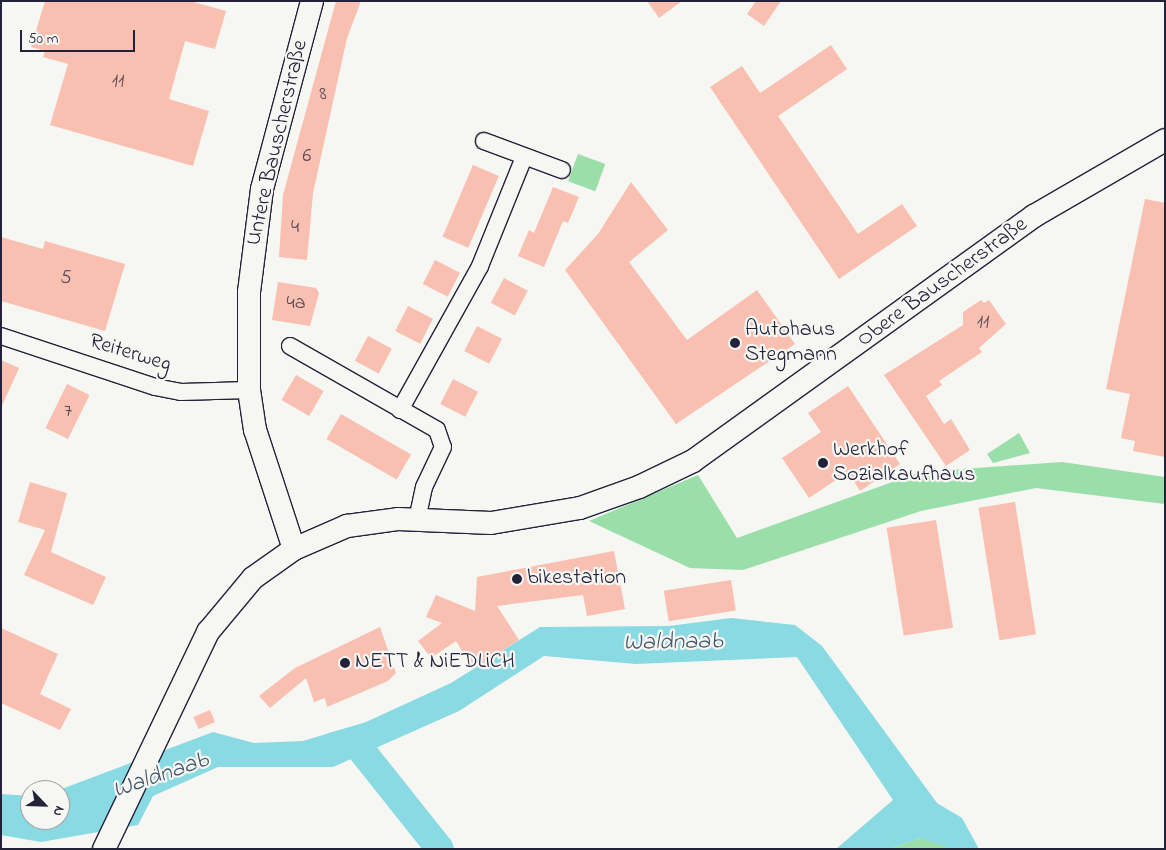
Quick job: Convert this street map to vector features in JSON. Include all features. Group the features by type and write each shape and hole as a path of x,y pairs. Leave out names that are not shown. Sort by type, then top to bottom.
{"street":[{"name":"Untere Bauscherstraße","path":"294,549 255,430 249,390 248,292 262,189 312,1"},
{"name":"Obere Bauscherstraße","path":"108,840 208,632 253,578 294,549 347,526 417,521 491,523 580,508 640,487 693,461 1034,216 1165,140"},
{"path":"484,142 562,170"},
{"path":"400,410 480,266 524,157"},
{"name":"Reiterweg","path":"1,336 155,387 181,392 249,390"},
{"path":"290,346 437,430 443,439 418,505 417,521"}],"green space":[{"path":"578,154 605,164 595,191 568,181"},
{"path":"1019,433 1030,453 993,463 987,454"},
{"path":"1062,462 1165,477 1165,504 1036,488 921,511 743,570 690,568 589,521 698,475 737,538 920,472"},
{"path":"921,838 936,840 953,849 889,849"}],"water":[{"path":"731,618 795,625 822,646 937,803 962,818 979,849 953,849 921,838 889,849 836,849 893,800 797,657 636,664 544,656 459,711 333,767 218,767 153,796 138,825 41,842 1,835 1,794 20,795 20,830 70,830 70,786 213,732 254,743 303,741 366,722 451,683 540,627 669,626"}],"building":[{"path":"45,1 190,1 226,11 215,49 185,41 169,99 209,111 193,166 50,125 68,64 43,57 45,51 31,47"},
{"path":"336,1 361,1 347,38 313,193 307,260 279,257 283,195"},
{"path":"647,1 682,1 659,18"},
{"path":"756,1 781,1 764,26 747,14"},
{"path":"831,45 847,69 778,116 858,234 902,204 917,226 839,279 710,87 742,66 760,93"},
{"path":"473,165 499,176 468,248 443,237"},
{"path":"631,182 668,230 629,262 687,340 757,290 795,344 676,424 565,270 598,234"},
{"path":"553,187 579,197 568,223 563,221 544,267 518,256 529,230 534,233"},
{"path":"1145,199 1165,203 1165,457 1133,451 1135,441 1121,438 1130,394 1106,389"},
{"path":"1,237 43,249 45,241 125,264 105,331 1,301"},
{"path":"435,260 460,273 448,297 423,284"},
{"path":"504,278 528,291 515,315 491,303"},
{"path":"278,282 316,288 319,293 310,326 272,320"},
{"path":"981,300 984,303 989,300 1006,324 979,348 982,352 939,381 942,385 926,396 944,424 951,419 970,450 946,466 884,375 963,325 963,312"},
{"path":"408,306 433,319 420,344 395,331"},
{"path":"477,326 502,339 489,364 464,351"},
{"path":"368,336 392,349 379,373 355,361"},
{"path":"1,360 19,368 1,408"},
{"path":"296,375 324,391 309,416 282,400"},
{"path":"453,379 478,392 465,417 440,404"},
{"path":"67,384 89,395 68,439 46,428"},
{"path":"848,386 900,464 860,491 848,472 809,498 782,458 821,432 808,413"},
{"path":"341,414 411,454 397,480 326,439"},
{"path":"30,482 67,493 51,552 106,577 93,605 24,575 45,530 18,522"},
{"path":"1015,502 1036,634 999,640 978,508"},
{"path":"936,520 953,628 904,635 887,528"},
{"path":"614,551 625,609 587,616 583,595 497,606 519,640 473,669 456,641 431,658 418,641 442,623 426,617 436,595 475,611 477,577"},
{"path":"731,580 736,611 669,621 664,591"},
{"path":"380,627 396,673 388,681 327,707 325,698 314,702 306,678 270,708 259,696 295,668"},
{"path":"1,628 58,654 40,694 71,709 60,730 1,703"},
{"path":"210,710 215,722 199,729 193,717"}],"waterway":[{"name":"Waldnaab","path":"334,746 354,741 440,849"}],"place":[{"name":"Autohaus Stegmann","path":"735,343"},
{"name":"Werkhof Sozialkaufhaus","path":"823,463"},
{"name":"bikestation","path":"517,579"},
{"name":"NETT & NiEDLiCH","path":"345,663"}]}
